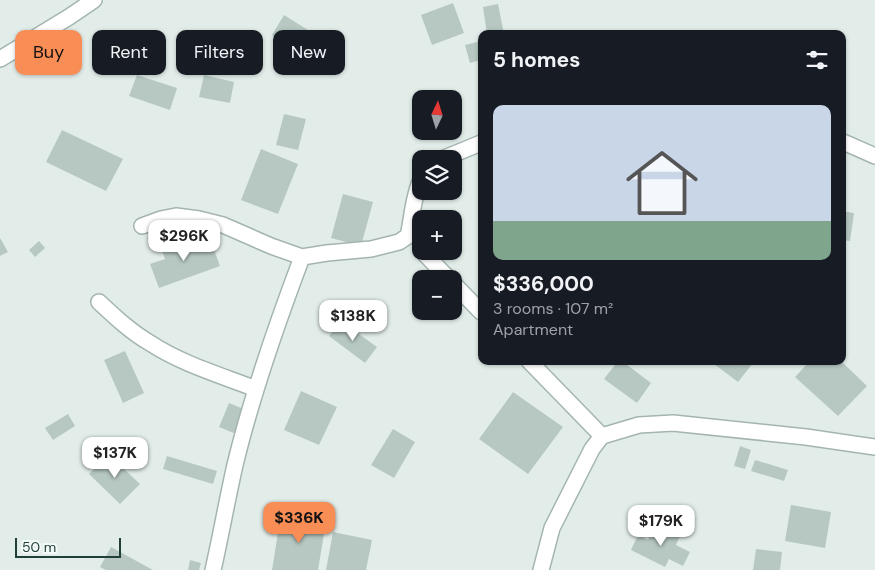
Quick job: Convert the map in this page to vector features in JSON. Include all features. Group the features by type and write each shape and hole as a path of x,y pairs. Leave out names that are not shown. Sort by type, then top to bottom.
{"street":[{"path":"0,59 94,0"},
{"path":"846,143 875,156"},
{"path":"462,151 478,144"},
{"path":"142,226 176,216 199,219 223,225 302,258 319,254 371,249 399,242 408,236 415,200"},
{"path":"408,236 412,240"},
{"path":"213,570 235,466 256,389 302,258"},
{"path":"431,260 440,270"},
{"path":"462,292 478,309"},
{"path":"99,302 128,328 149,343 173,356 256,389"},
{"path":"533,365 602,436"},
{"path":"541,570 552,528 592,450 602,436 639,425 673,422 875,447"}],"building":[{"path":"453,3 464,33 432,45 421,15"},
{"path":"498,4 503,30 486,30 483,7"},
{"path":"284,15 308,30 275,30"},
{"path":"478,42 478,61 470,63 465,45"},
{"path":"137,75 177,88 170,110 129,96"},
{"path":"204,75 234,82 230,103 199,97"},
{"path":"284,114 306,119 298,150 276,145"},
{"path":"62,130 123,159 106,191 46,162"},
{"path":"261,149 298,164 278,214 241,200"},
{"path":"343,194 373,202 361,246 331,238"},
{"path":"846,212 854,213 850,241 846,241"},
{"path":"198,237 202,248 212,244 220,266 159,288 150,264 165,259 162,250"},
{"path":"0,238 8,252 0,256"},
{"path":"39,241 45,248 35,257 29,250"},
{"path":"341,321 377,347 365,363 329,336"},
{"path":"125,351 144,393 123,403 104,360"},
{"path":"615,365 627,365 651,383 637,403 604,379"},
{"path":"715,365 751,365 738,382"},
{"path":"806,365 845,365 867,386 838,416 795,377"},
{"path":"301,391 337,407 319,445 284,430"},
{"path":"513,392 563,427 528,474 479,439"},
{"path":"229,403 246,410 236,434 219,427"},
{"path":"68,414 75,426 53,440 45,428"},
{"path":"393,429 415,442 394,478 371,465"},
{"path":"740,446 751,450 745,469 734,466"},
{"path":"109,455 140,484 120,504 89,474"},
{"path":"167,456 217,471 213,484 163,469"},
{"path":"755,460 788,470 784,481 751,471"},
{"path":"791,505 831,512 825,548 785,541"},
{"path":"281,514 326,522 318,570 272,570"},
{"path":"656,524 680,536 676,545 690,552 683,566 669,559 665,567 631,550 638,535 648,540"},
{"path":"333,532 372,540 366,570 326,570"},
{"path":"111,547 153,570 106,570 100,567"},
{"path":"756,549 782,552 780,570 753,570"},
{"path":"190,560 201,563 199,570 188,570"}]}
